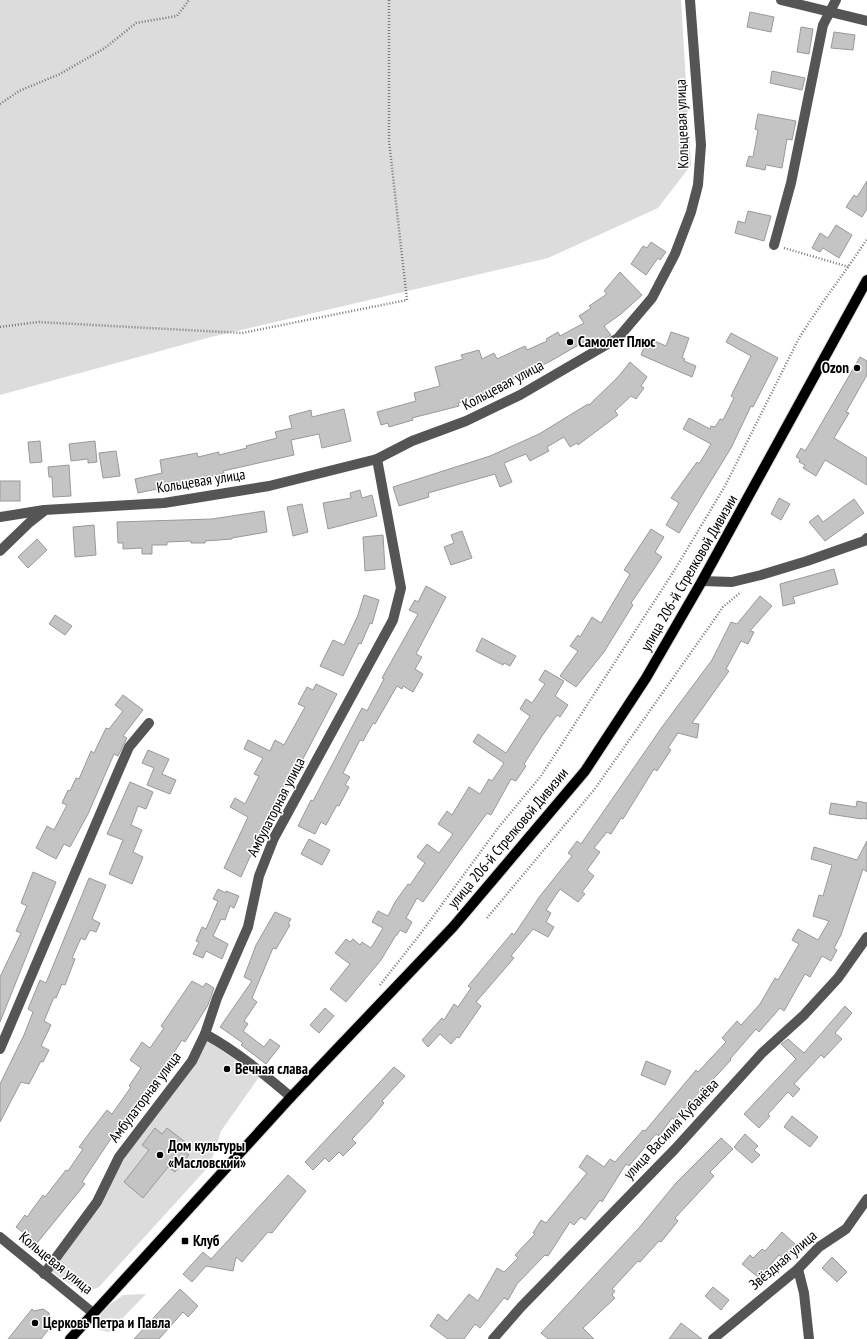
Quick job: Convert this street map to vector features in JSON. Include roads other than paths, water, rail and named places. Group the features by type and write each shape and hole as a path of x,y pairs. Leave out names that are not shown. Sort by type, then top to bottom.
{"main road":[{"name":"улица 206-й Стрелковой Дивизии","path":"70,1339 291,1097 453,926 585,771 646,678 702,581 867,280"}],"street":[{"name":"Кольцевая улица","path":"0,517 44,510 164,503 269,486 377,459 412,441 466,421 520,395 618,338 652,298 675,254 691,212 698,185 701,145 690,0"},
{"path":"781,0 867,21"},
{"path":"774,245 791,183 823,25 836,0"},
{"name":"Амбулаторная улица","path":"44,1274 97,1202 119,1157 192,1060 205,1034 217,998 248,927 259,876 274,838 393,620 401,588 377,459"},
{"path":"0,551 44,510"},
{"path":"702,581 732,582 807,561 864,541 867,538"},
{"path":"0,1049 129,747 148,723"},
{"name":"улица Василия Кубанёва","path":"493,1339 521,1307 675,1149 762,1052 804,1015 838,978 867,937"},
{"path":"205,1034 219,1041 256,1068 291,1097"},
{"name":"Звёздная улица","path":"713,1339 798,1269 819,1247 846,1229 867,1199"},
{"name":"Кольцевая улица","path":"0,1237 93,1313"},
{"path":"798,1269 804,1293 809,1339"}],"place":[{"name":"Самолет Плюс","path":"570,342"},
{"name":"Ozon","path":"857,368"},
{"name":"Вечная слава","path":"227,1069"},
{"name":"Дом культуры «Масловский»","path":"160,1155"},
{"name":"Клуб","path":"185,1241"},
{"name":"Церковь Петра и Павла","path":"35,1323"}]}
